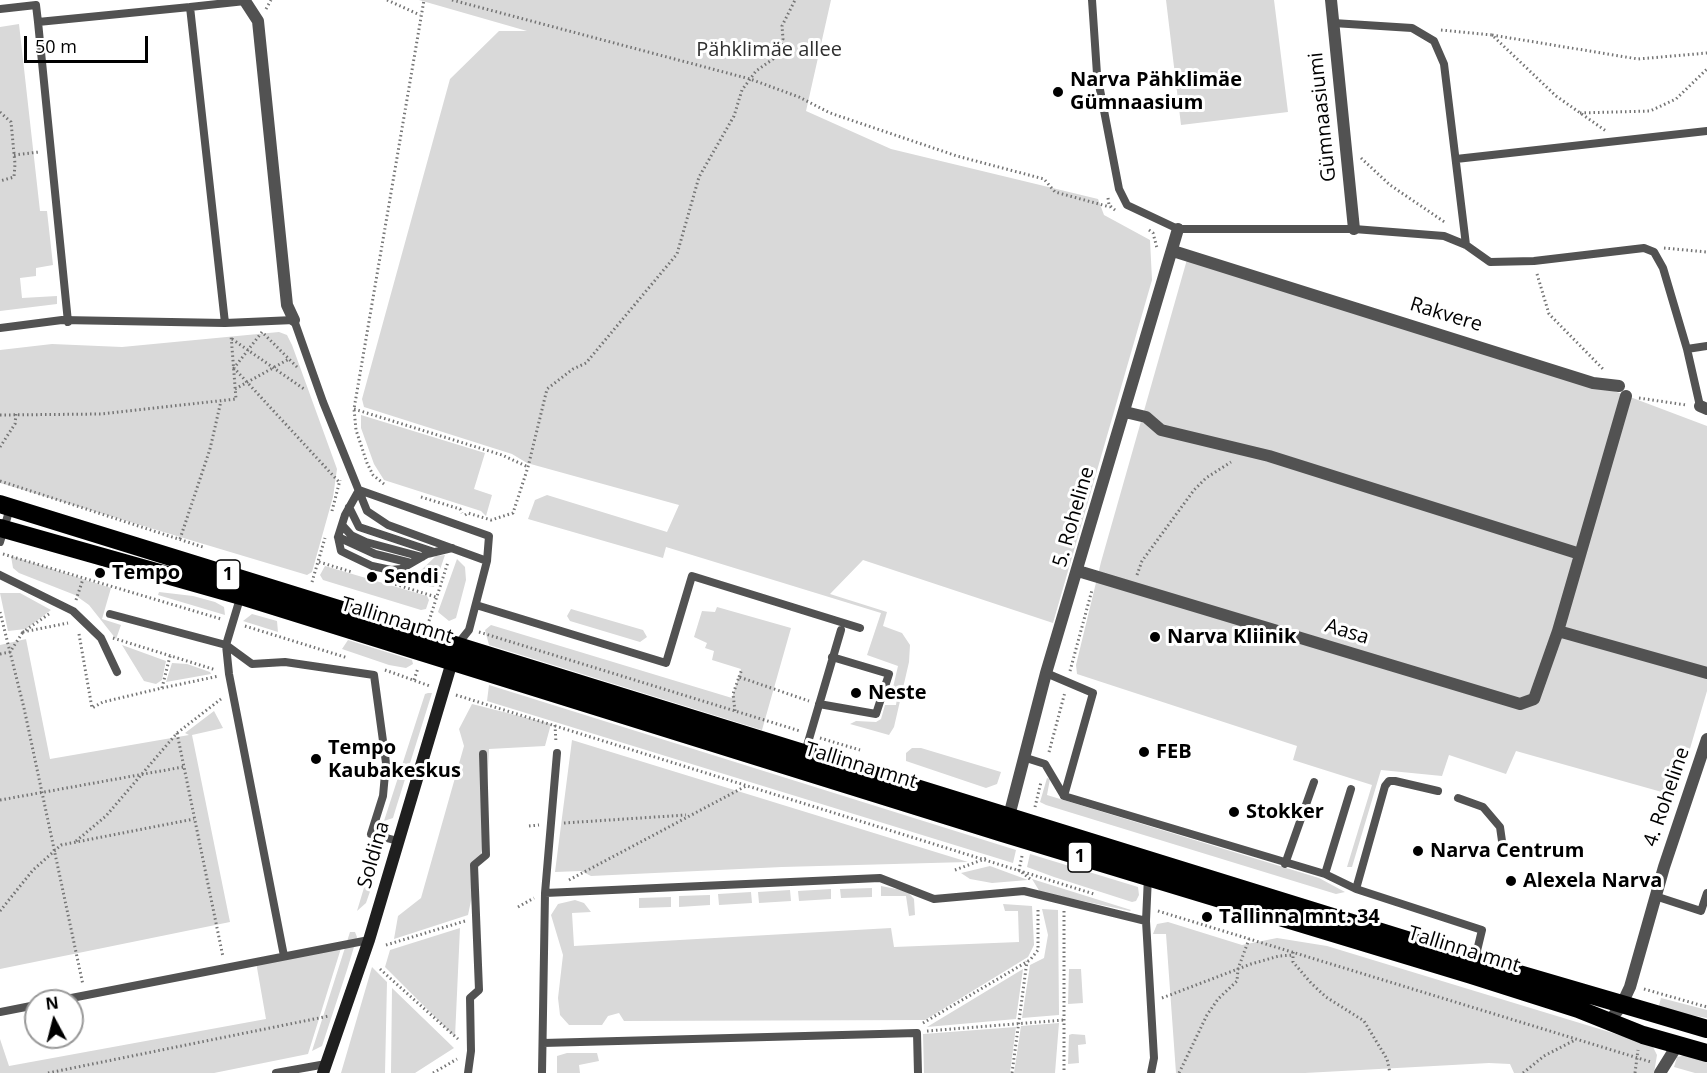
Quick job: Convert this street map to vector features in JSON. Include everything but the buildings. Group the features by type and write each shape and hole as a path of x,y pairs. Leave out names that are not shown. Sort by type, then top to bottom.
{"highway":[{"name":"Tallinna mnt","path":"5,505 243,588 1005,825 1473,968 1652,1011 1707,1029"},
{"name":"Tallinna mnt","path":"1,533 243,588"},
{"name":"Tallinna mnt","path":"1473,968 1608,1023 1707,1053"}],"street":[{"name":"Gümnaasiumi","path":"1331,0 1354,230"},
{"path":"245,1 258,21 287,304 294,320"},
{"name":"5. Roheline","path":"1005,825 1046,673 1178,229"},
{"name":"Rakvere","path":"1173,250 1623,391"},
{"name":"Aasa","path":"1078,571 1520,704 1534,699 1558,631 1623,391"},
{"path":"1125,412 1146,417 1161,430 1248,453 1269,456 1580,554"},
{"path":"1558,631 1707,673"},
{"name":"Soldina","path":"324,1068 369,940 455,653"},
{"name":"4. Roheline","path":"1608,1023 1630,987 1656,894 1707,739"},
{"path":"1661,1069 1678,1044"}],"lane":[{"path":"1092,0 1097,74 1119,189 1126,205 1178,229 1354,230 1444,236 1466,245 1490,262 1534,261 1644,248 1654,252 1663,268 1703,408"},
{"path":"38,22 245,1"},
{"path":"0,9 37,3 68,322"},
{"path":"190,7 227,323"},
{"path":"1333,23 1412,28 1434,41 1444,64 1466,245"},
{"path":"1456,159 1707,131"},
{"path":"0,328 62,320 68,322 227,323 294,320 322,402 367,511 372,517 388,525 487,561"},
{"path":"1687,349 1707,346"},
{"path":"359,490 349,507 338,537 341,551 372,566 391,570 435,552 453,548"},
{"path":"359,490 489,536 487,561 469,630 455,653"},
{"path":"1,533 5,505"},
{"path":"349,507 359,527 435,552"},
{"path":"342,525 351,535 366,542 422,557"},
{"path":"0,575 73,611 95,631 117,672"},
{"path":"476,605 666,663 692,576 860,628"},
{"path":"243,588 226,645 229,674 284,956"},
{"path":"110,614 226,645 252,664 285,662 374,675 386,764 383,796 371,834 398,841"},
{"path":"801,762 841,630"},
{"path":"819,704 876,714 889,674 832,657"},
{"path":"1046,673 1093,693 1064,796"},
{"path":"542,1073 545,893 556,753"},
{"path":"468,1073 471,1051 470,998 478,990 474,865 486,855 483,754"},
{"path":"1023,757 1045,764 1064,796 1285,864 1325,874 1356,889 1482,930 1473,968"},
{"path":"1356,889 1385,786 1395,781 1438,791"},
{"path":"1285,864 1314,782"},
{"path":"1325,874 1351,789"},
{"path":"1458,798 1483,807 1500,827 1502,841"},
{"path":"1150,869 1146,921 1154,1058 1151,1073"},
{"path":"545,893 879,878 934,899 1024,891 1146,921"},
{"path":"1656,894 1701,911 1707,892"},
{"path":"86,995 369,940"},
{"path":"0,1012 24,1007"},
{"path":"543,1043 917,1033 918,1073"},
{"path":"276,1073 324,1068"}],"path":[{"path":"387,0 420,15"},
{"path":"452,0 750,79 799,97 830,113 957,156 1044,179 1055,192 1112,207 1121,215"},
{"path":"463,516 468,513 491,520 513,513 528,467 547,389 573,369 586,363 677,254 699,177 734,117 742,90 756,71 773,59 779,48 783,39 782,26 795,0"},
{"path":"387,486 373,476 367,463 356,430 354,409 423,1"},
{"path":"1412,28 1492,35 1638,59 1707,52"},
{"path":"1492,35 1556,96 1620,141"},
{"path":"1580,113 1650,111 1676,99 1707,69"},
{"path":"0,112 10,122 14,155 14,177 0,181"},
{"path":"1345,144 1390,185 1448,225 1444,236"},
{"path":"14,155 52,150"},
{"path":"1108,195 1112,207"},
{"path":"1140,226 1153,233 1157,246 1157,260 1168,266"},
{"path":"1654,252 1667,247 1707,252"},
{"path":"1534,261 1549,314 1623,391 1703,408"},
{"path":"0,415 101,414 236,399 232,339 227,323"},
{"path":"234,368 262,332 302,373"},
{"path":"232,339 305,390"},
{"path":"235,389 273,367 300,355"},
{"path":"234,368 339,482"},
{"path":"180,539 213,440 221,401"},
{"path":"354,409 502,454 528,467"},
{"path":"0,447 15,424 16,414"},
{"path":"1132,587 1142,561 1194,490 1219,468 1248,453"},
{"path":"331,516 341,476"},
{"path":"0,481 210,550"},
{"path":"418,496 460,509"},
{"path":"312,582 328,527"},
{"path":"0,553 350,658"},
{"path":"1032,815 1096,576"},
{"path":"73,611 83,579"},
{"path":"302,579 323,585"},
{"path":"0,654 10,652 23,632 56,609"},
{"path":"0,612 43,792 86,995"},
{"path":"419,614 438,620"},
{"path":"23,632 74,622"},
{"path":"78,625 170,656 229,674 103,702 92,708 78,625"},
{"path":"469,630 863,752"},
{"path":"162,688 170,656"},
{"path":"414,681 420,662"},
{"path":"382,669 444,691 987,858 1097,895"},
{"path":"735,711 734,694 741,669"},
{"path":"739,677 819,704"},
{"path":"75,842 106,816 177,734 232,690"},
{"path":"177,734 225,968"},
{"path":"0,800 183,767"},
{"path":"545,893 688,814 748,785"},
{"path":"529,826 688,814"},
{"path":"0,911 33,870 61,845 194,819"},
{"path":"1019,870 1023,852"},
{"path":"955,870 987,858"},
{"path":"906,1033 1027,961 1038,950 1038,894"},
{"path":"1064,901 1064,1073"},
{"path":"1146,907 1293,954 1636,1057 1661,1069"},
{"path":"386,945 476,918"},
{"path":"1179,1073 1207,1015 1218,999 1237,981 1238,969 1249,939"},
{"path":"1151,1000 1170,997 1238,969 1293,954"},
{"path":"1293,954 1293,962 1326,997 1364,1021 1387,1059 1390,1073"},
{"path":"1012,1073 1027,961"},
{"path":"380,969 471,1051 433,1073"},
{"path":"1630,987 1659,991 1707,1007"},
{"path":"48,1073 343,1013"},
{"path":"917,1033 945,1027 1065,1020"},
{"path":"1523,1073 1544,1056 1577,1039"},
{"path":"1635,1073 1636,1057"}],"green space":[{"name":"Pähklimäe allee","path":"419,0 831,0 806,111 891,149 1098,199 1104,215 1150,240 1152,280 1053,623 863,560 830,594 887,612 883,626 902,633 910,645 909,662 894,727 889,735 850,724 856,721 876,722 881,719 885,705 896,705 897,698 891,696 898,666 867,655 881,613 666,547 663,558 528,519 535,500 547,495 667,532 679,505 527,463 512,454 364,407 362,399 450,79 499,31 527,31"},
{"path":"1166,0 1274,0 1288,112 1181,125"},
{"path":"19,24 40,211 47,211 53,265 36,268 36,276 20,278 22,298 57,296 57,304 0,311 0,27"},
{"path":"1188,256 1593,383 1707,426 1707,691 1676,796 1516,751 1506,774 1449,755 1442,776 1381,770 1352,867 1347,867 1372,785 1293,760 1297,746 1077,674 1076,665 1101,562"},
{"path":"279,332 287,335 292,345 337,469 333,497 312,572 307,575 0,483 0,350 52,344 122,347"},
{"path":"361,415 485,453 474,489 492,495 486,516 481,511 384,480 374,464 361,428"},
{"path":"445,555 434,587 395,580 396,576 403,578 417,574 436,556"},
{"path":"11,556 111,588 102,619 121,625 116,639 89,605 75,595 19,573 13,568"},
{"path":"457,559 465,567 466,580 456,618 449,621 438,612"},
{"path":"325,566 427,596 429,600 426,609 421,610 323,580 320,575"},
{"path":"159,592 193,596 215,602 224,607 225,615 158,595"},
{"path":"0,593 20,593 51,610 26,629 8,631"},
{"path":"717,607 791,628 762,730 489,645 485,630 491,625 732,698 741,669 712,660 714,651 705,648 707,643 694,637 702,611 715,612"},
{"path":"571,609 643,630 647,637 640,642 570,621 567,616"},
{"path":"252,614 277,621 278,632 243,621"},
{"path":"26,639 50,759 189,735 185,733 214,711 223,728 192,735 230,922 0,969 0,645"},
{"path":"348,640 412,660 413,664 406,668 389,665 342,649"},
{"path":"122,645 166,661 162,680 156,684 144,681"},
{"path":"172,663 187,664 211,674 166,682"},
{"path":"489,685 1016,850 1013,863 487,701"},
{"path":"432,693 393,818 384,821 425,694"},
{"path":"472,704 551,724 545,746 489,749 485,835 468,915 394,939 398,916 421,898 464,746 459,729"},
{"path":"572,740 968,862 782,867 591,876 581,871 555,872"},
{"path":"912,748 921,748 1001,772 997,784 986,788 906,761 906,753"},
{"path":"1047,778 1050,779 1047,795 1319,878 1345,892 1336,894 1046,805 1040,802"},
{"path":"375,851 379,860 376,874 366,903 357,911"},
{"path":"1030,854 1138,887 1139,895 1136,901 1132,902 1027,867"},
{"path":"990,866 1028,880 992,883 970,879 961,873"},
{"path":"1032,879 1131,910 1040,892"},
{"path":"881,886 907,891 914,899 915,915 909,916 906,896 881,896"},
{"path":"872,888 872,897 841,898 840,889"},
{"path":"831,889 831,899 799,901 798,891"},
{"path":"790,890 791,901 759,903 758,892"},
{"path":"751,892 752,903 719,905 718,894"},
{"path":"710,895 710,905 679,907 679,896"},
{"path":"671,897 671,907 639,908 639,898"},
{"path":"575,900 584,903 591,912 572,913 574,946 891,928 894,947 1019,942 1018,911 1005,911 1003,904 1032,906 1034,945 1028,957 925,1020 624,1021 619,1013 608,1016 602,1025 569,1025 560,1015 558,998 563,955 551,915 558,904"},
{"path":"1042,909 1058,910 1059,1015 1022,1018 1030,965 1044,958 1048,935"},
{"path":"1168,922 1242,945 1277,938 1327,946 1652,1045 1657,1055 1654,1073 1514,1073 1510,1064 1489,1063 1305,1073 1176,1073 1166,934 1153,934 1157,924"},
{"path":"460,928 455,1037 385,967 390,950"},
{"path":"350,932 355,932 357,937 347,970 322,1046 312,1051"},
{"path":"342,945 308,1054 214,1073 0,1073 0,1039 9,1066 266,1019 256,962"},
{"path":"372,967 387,982 385,1073 341,1073"},
{"path":"1023,969 1016,1019 927,1027"},
{"path":"1069,969 1081,969 1083,1003 1068,1004"},
{"path":"392,988 454,1048 415,1073 391,1073"},
{"path":"1661,998 1707,1010 1707,1018 1658,1009"},
{"path":"1059,1023 1055,1073 1014,1073 1021,1026"},
{"path":"1016,1027 1010,1073 924,1073 923,1034"},
{"path":"1069,1035 1085,1035 1086,1044 1078,1045 1079,1063 1068,1064"},
{"path":"567,1053 597,1053 599,1061 579,1065 580,1073 557,1073 557,1056"},
{"path":"1686,1055 1707,1062 1707,1073 1695,1073 1674,1067 1677,1057"}],"place":[{"name":"Narva Pähklimäe Gümnaasium","path":"1058,92"},
{"name":"Tempo","path":"100,573"},
{"name":"Sendi","path":"372,577"},
{"name":"Narva Kliinik","path":"1155,637"},
{"name":"Neste","path":"856,693"},
{"name":"FEB","path":"1144,752"},
{"name":"Tempo Kaubakeskus","path":"316,759"},
{"name":"Stokker","path":"1234,812"},
{"name":"Narva Centrum","path":"1418,851"},
{"name":"Alexela Narva","path":"1511,881"},
{"name":"Tallinna mnt. 34","path":"1207,917"}]}
